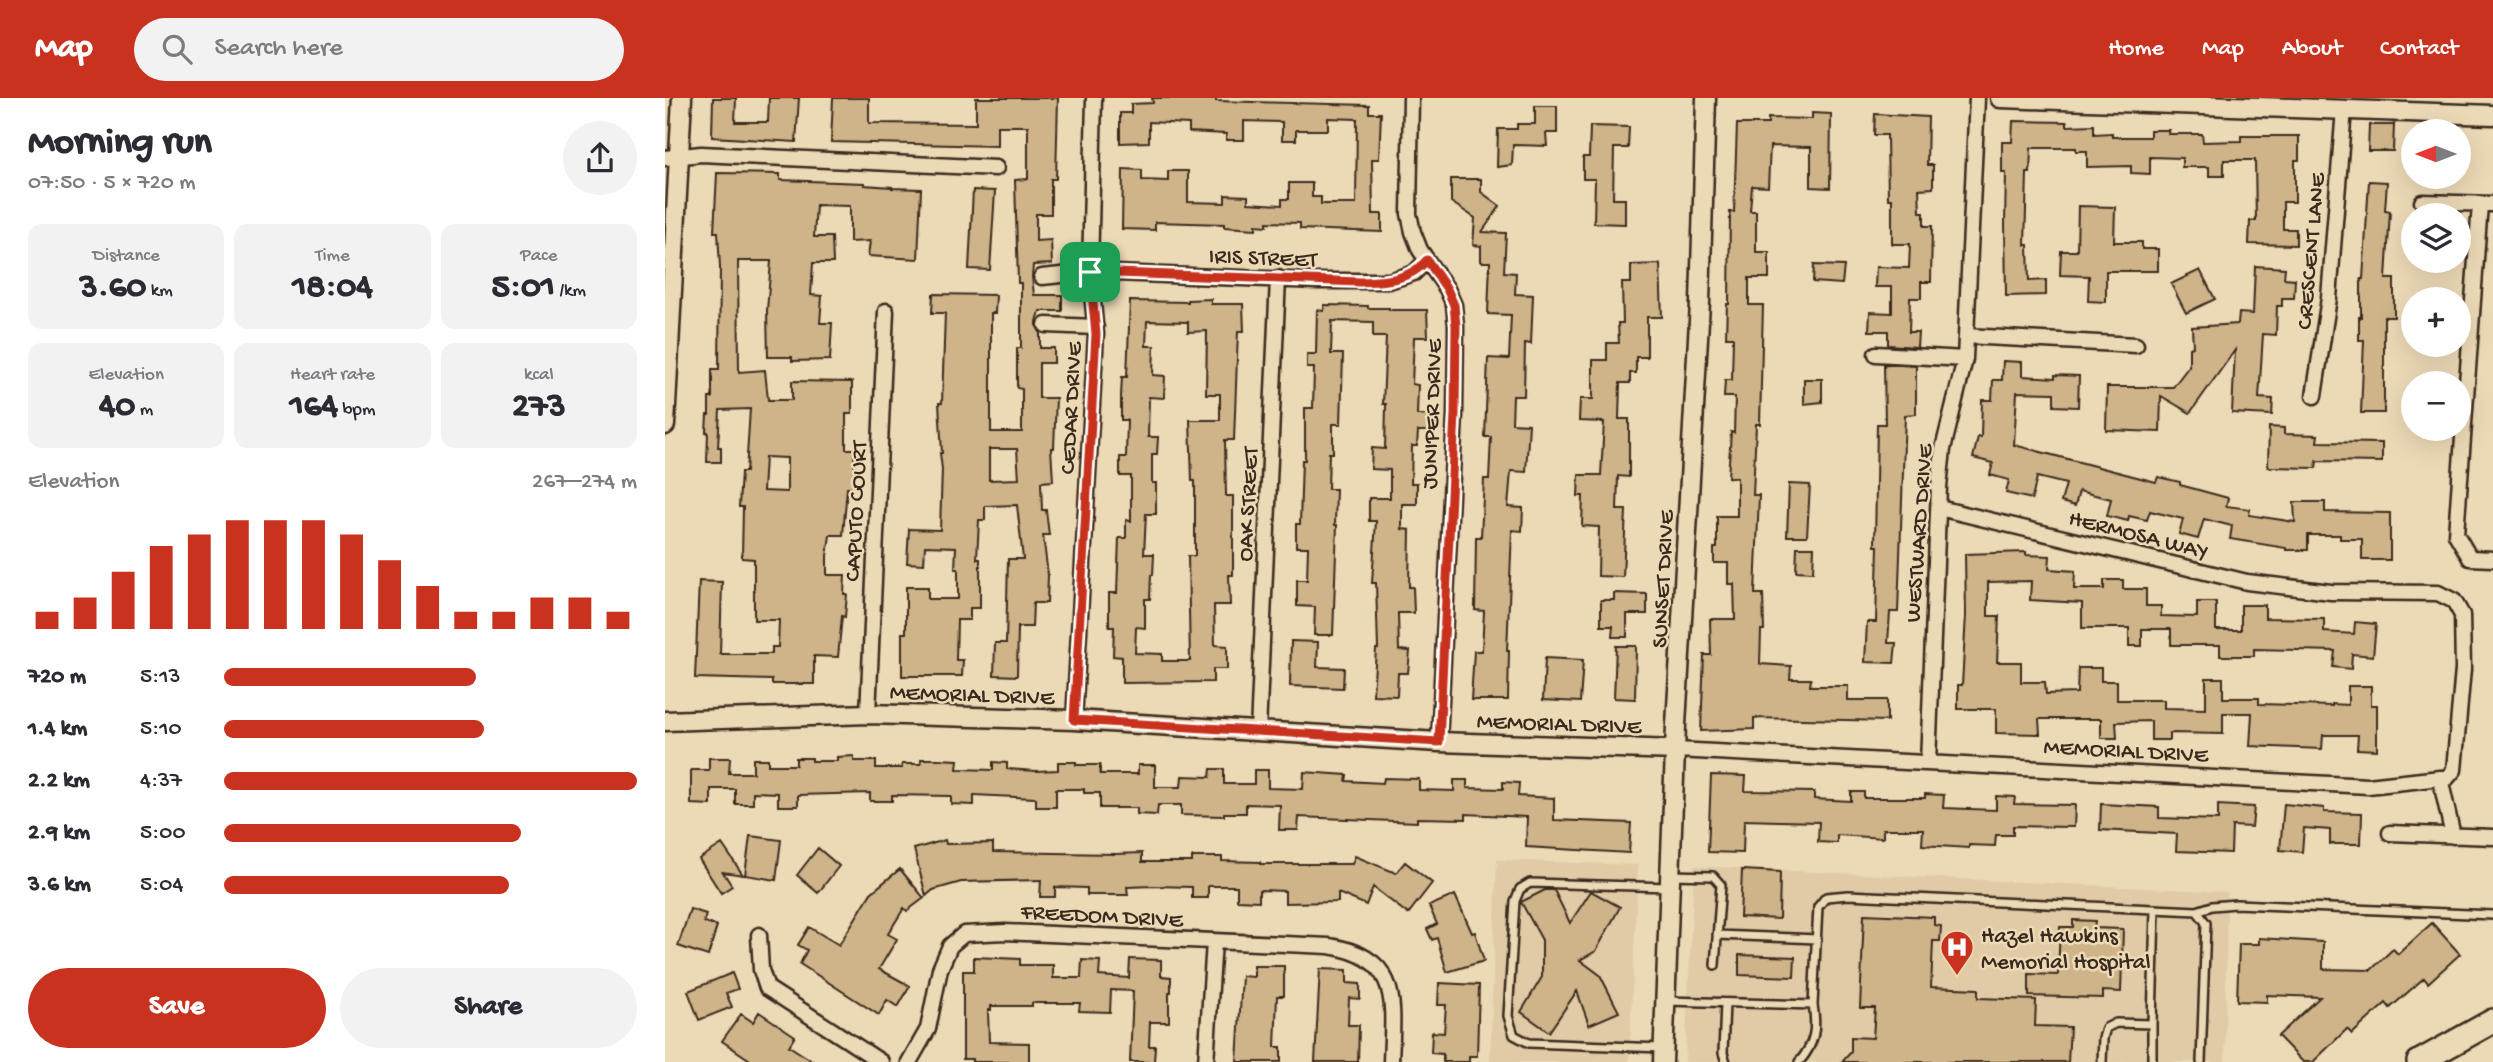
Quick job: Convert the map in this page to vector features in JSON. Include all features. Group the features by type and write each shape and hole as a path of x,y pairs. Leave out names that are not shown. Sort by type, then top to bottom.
{"main road":[{"path":"2419,1062 2493,1021"}],"street":[{"path":"665,425 681,98"},
{"name":"CEDAR DRIVE","path":"1074,720 1095,327 1090,272 1094,98"},
{"name":"JUNIPER DRIVE","path":"1411,98 1409,214 1413,232 1454,305 1456,326 1455,414 1439,742"},
{"name":"SUNSET DRIVE","path":"1663,1055 1700,303 1706,98"},
{"name":"WESTWARD DRIVE","path":"1928,763 1938,508 1943,449 1965,359 1977,98"},
{"path":"2000,98 2265,102 2344,109 2493,115"},
{"name":"CRESCENT LANE","path":"2314,396 2329,298 2344,109"},
{"path":"677,157 701,154 797,157 996,168"},
{"path":"2423,202 2487,204 2456,534 2470,558 2493,559"},
{"name":"IRIS STREET","path":"1042,277 1090,272 1389,281 1414,273 1427,260"},
{"name":"OAK STREET","path":"1258,733 1278,278"},
{"name":"CAPUTO COURT","path":"868,714 886,311"},
{"path":"1046,325 1095,327"},
{"path":"1966,336 2136,345"},
{"path":"1876,354 1965,359"},
{"name":"HERMOSA WAY","path":"1938,508 2247,582 2331,592 2438,593 2454,601 2462,615 2463,669 2453,770 2447,778 2440,778"},
{"name":"MEMORIAL DRIVE","path":"665,721 868,714 1074,720 1258,733 1676,750 2368,786 2440,778"},
{"path":"2440,778 2453,836"},
{"path":"2390,833 2493,837"},
{"name":"FREEDOM DRIVE","path":"909,1062 928,1029 940,968 950,946 964,934 1005,932 1329,946 1357,953 1377,965 1388,985 1393,1009 1391,1062"},
{"path":"759,935 761,970 767,988 881,1062"},
{"path":"1206,1062 1214,942"}],"lane":[{"path":"1663,1055 1529,1043 1514,1035 1509,1016 1515,901 1520,889 1530,883 1670,881 1713,876 1721,886 1715,965"},
{"path":"1799,1062 1814,1040 1818,907 1826,897 1848,895 2197,911 2212,906 2236,904 2493,915"},
{"path":"2152,1062 2155,909"},
{"path":"2197,911 2206,923 2201,1062"},
{"path":"1717,935 1817,939"},
{"path":"1665,1001 1813,1005"},
{"path":"1725,1003 1726,1062"},
{"path":"2102,1062 2106,1028 2116,1023 2153,1024"}],"shaded area":[{"path":"1497,860 1638,865 1629,1062 1490,1062"},
{"name":"Hazel Hawkins Memorial Hospital","path":"1694,866 2227,892 2225,1062 1685,1062"}],"building":[{"path":"713,98 736,98 735,122 768,122 769,98 799,98 796,142 712,137"},
{"path":"833,98 869,98 869,123 976,124 976,98 1058,98 1056,179 1051,179 1051,214 1036,214 1036,241 1051,240 1052,264 1033,265 1032,277 1034,295 1062,295 1062,311 1040,311 1036,325 1040,332 1040,348 1054,348 1054,363 1039,363 1039,398 1056,398 1054,448 1051,448 1053,481 1041,482 1042,510 1046,510 1049,535 1043,535 1048,575 1047,603 1033,603 1032,627 1018,627 1017,676 994,675 995,643 1006,643 1008,559 1023,559 1017,505 985,506 985,520 979,520 977,559 980,559 980,608 970,608 970,620 957,620 956,660 963,660 962,676 902,676 902,633 906,633 906,587 928,587 928,599 958,599 956,547 925,546 924,564 907,563 909,529 940,530 942,453 939,403 942,403 945,313 932,313 933,294 996,295 995,313 991,313 991,432 1022,432 1022,389 1017,388 1017,348 1021,348 1021,283 1018,283 1015,180 1028,179 1028,126 997,126 997,146 831,142","holes":["989,449 1017,449 1019,479 989,480"]},
{"path":"1152,98 1369,105 1369,113 1381,113 1379,159 1372,159 1373,214 1382,214 1382,232 1300,229 1300,223 1267,222 1267,226 1256,225 1256,229 1224,227 1224,224 1155,222 1155,230 1122,229 1123,169 1142,170 1142,180 1168,181 1168,171 1188,171 1188,202 1225,203 1225,195 1248,196 1248,203 1282,205 1282,199 1289,199 1289,183 1312,183 1312,197 1321,197 1321,204 1356,204 1357,119 1328,118 1328,130 1296,130 1296,140 1282,140 1282,122 1244,121 1244,140 1226,140 1226,134 1189,132 1189,124 1149,122 1149,142 1120,143 1120,113 1131,113 1131,104 1153,103"},
{"path":"1535,106 1557,106 1557,133 1546,133 1547,146 1513,145 1512,165 1497,167 1498,129 1517,129 1517,124 1535,124"},
{"path":"1812,113 1831,114 1830,188 1811,187 1811,147 1770,146 1768,187 1752,186 1750,211 1756,211 1756,252 1769,252 1769,278 1749,278 1749,305 1763,305 1760,424 1756,424 1753,495 1759,495 1755,594 1763,594 1764,630 1761,630 1760,664 1791,666 1790,679 1811,679 1810,686 1848,686 1848,700 1887,700 1887,721 1754,718 1754,729 1701,731 1704,655 1711,655 1710,619 1735,619 1734,584 1728,584 1728,563 1714,563 1714,548 1717,548 1717,516 1737,516 1737,478 1728,477 1731,432 1734,433 1735,397 1724,397 1725,380 1732,380 1733,337 1726,337 1730,212 1734,212 1737,124 1768,124 1768,118 1812,119"},
{"path":"1875,114 1928,117 1927,165 1933,165 1933,188 1919,189 1924,226 1932,226 1931,282 1921,282 1921,298 1910,298 1909,332 1918,332 1917,347 1888,345 1888,331 1869,331 1870,312 1892,313 1892,287 1875,287 1876,267 1909,268 1910,244 1892,244 1887,135 1874,135"},
{"path":"2013,121 2067,122 2067,126 2094,125 2094,134 2112,133 2112,137 2150,137 2150,130 2169,130 2168,134 2202,134 2203,142 2241,141 2241,136 2299,136 2299,160 2295,160 2295,202 2283,202 2283,229 2296,229 2296,245 2249,244 2250,221 2256,221 2255,160 2224,160 2224,176 2209,176 2209,167 2182,167 2182,158 2150,157 2150,174 2131,173 2131,166 2087,167 2087,151 2076,151 2076,148 2031,148 2030,173 2027,173 2025,245 2028,245 2029,281 2046,280 2046,295 2006,296 2006,173 2002,173 2002,142 2012,142"},
{"path":"2369,125 2394,125 2393,151 2368,151"},
{"path":"1590,126 1629,127 1628,148 1614,148 1613,199 1625,199 1625,224 1594,223 1595,179 1583,179 1583,157 1589,157"},
{"path":"717,173 780,174 780,180 864,183 921,189 918,259 868,256 870,241 850,242 850,206 816,205 814,237 832,237 833,263 813,263 811,295 822,296 820,323 832,323 830,360 792,361 792,357 768,357 767,311 771,261 738,261 739,372 765,370 768,400 792,400 792,381 852,382 852,414 846,414 846,449 854,449 855,488 847,488 843,535 830,535 827,556 827,575 845,575 845,617 842,616 838,657 814,656 814,684 772,684 772,680 695,678 699,581 722,582 720,654 772,654 772,647 778,647 779,620 754,620 754,559 742,558 743,507 739,507 741,472 746,472 750,409 720,410 718,447 721,447 721,462 707,462 706,432 709,398 712,398 712,369 719,369 720,267 718,232 714,232","holes":["765,457 787,458 787,492 763,491"]},
{"path":"1451,179 1481,179 1481,192 1500,206 1482,232 1506,233 1504,272 1516,273 1515,294 1533,295 1531,344 1525,343 1524,396 1513,396 1512,423 1529,424 1526,472 1511,471 1508,507 1523,508 1522,531 1512,530 1507,651 1508,700 1471,700 1474,651 1482,651 1484,611 1475,610 1476,537 1481,537 1484,479 1489,479 1491,437 1485,437 1488,358 1509,359 1511,315 1488,314 1490,262 1481,262 1481,246 1473,245 1475,218 1451,202"},
{"path":"2369,181 2387,182 2385,210 2390,211 2386,279 2394,279 2394,317 2384,317 2384,413 2361,413 2364,340 2359,340 2359,317"},
{"path":"973,190 995,191 990,270 969,269"},
{"path":"2078,206 2115,207 2114,242 2142,242 2142,249 2158,249 2158,271 2106,271 2106,302 2088,301 2089,276 2060,275 2061,251 2077,251"},
{"path":"1660,264 1662,317 1647,317 1647,357 1636,357 1636,373 1630,373 1630,383 1620,383 1619,419 1629,419 1629,477 1618,476 1617,510 1626,510 1623,577 1598,576 1599,527 1582,526 1583,496 1578,496 1579,475 1601,475 1604,422 1579,421 1580,399 1593,399 1593,360 1607,360 1607,343 1619,343 1618,323 1623,323 1622,283 1631,283 1631,265"},
{"path":"1814,265 1844,266 1842,284 1813,282"},
{"path":"2255,266 2285,268 2284,278 2295,279 2294,298 2282,298 2282,306 2277,306 2276,335 2263,334 2259,398 2273,399 2272,415 2232,413 2235,350 2190,413 2161,396 2160,432 2106,430 2107,387 2173,387 2189,366 2189,348 2193,347 2192,327 2238,324 2239,313 2253,314"},
{"path":"2200,270 2215,299 2186,313 2171,284"},
{"path":"1211,299 1211,304 1243,304 1244,331 1238,331 1234,440 1225,440 1226,496 1233,496 1233,575 1229,575 1230,605 1214,605 1215,645 1227,646 1227,669 1213,669 1213,682 1122,683 1122,657 1113,656 1114,627 1109,627 1109,593 1117,593 1119,538 1126,538 1126,520 1131,521 1131,476 1120,476 1120,457 1126,457 1127,420 1121,420 1121,396 1122,377 1127,377 1130,301","holes":["1147,321 1188,322 1188,332 1207,331 1206,394 1220,394 1220,420 1190,420 1192,481 1195,481 1195,556 1188,556 1190,661 1162,661 1162,654 1135,653 1136,627 1145,628 1145,599 1150,599 1153,575 1154,554 1144,554 1146,514 1156,514 1152,454 1157,454 1158,437 1148,437 1149,397 1164,398 1165,376 1153,375 1154,346 1146,346"]},
{"path":"1324,305 1427,310 1428,337 1414,337 1412,384 1418,385 1417,415 1428,415 1428,431 1418,431 1417,446 1412,446 1411,483 1417,483 1417,504 1402,504 1402,529 1410,530 1409,587 1413,587 1414,613 1398,613 1399,650 1410,651 1408,673 1398,673 1397,696 1373,695 1378,649 1376,583 1372,583 1376,521 1369,521 1369,498 1390,498 1390,470 1371,469 1372,448 1385,449 1386,404 1383,404 1386,337 1373,337 1373,322 1332,321 1331,354 1343,354 1341,424 1333,424 1333,453 1329,453 1328,489 1336,489 1337,525 1333,635 1314,635 1315,607 1297,606 1297,580 1307,580 1308,547 1296,547 1296,524 1300,524 1302,460 1305,460 1305,408 1313,408 1314,368 1307,368 1307,354 1316,354 1317,310 1324,311"},
{"path":"2003,361 2022,362 2022,376 2079,376 2078,407 2054,406 2054,393 2017,392 2014,445 2156,482 2158,477 2180,482 2180,485 2228,498 2226,506 2250,509 2249,515 2295,522 2294,502 2325,502 2325,512 2390,513 2390,560 2362,560 2362,539 2340,539 2340,535 2308,535 2308,550 2286,550 2230,539 2232,526 2204,519 2198,539 2179,534 2183,519 2150,511 2147,520 2129,516 2128,521 2107,516 2111,499 2079,491 2075,506 2061,502 2066,484 2037,477 2032,499 2006,493 2009,480 1990,475 1993,463 1973,458 1978,437 1981,437 1982,400 1992,400 1993,380 2002,380"},
{"path":"1884,364 1916,366 1916,414 1905,415 1898,612 1890,612 1888,643 1896,643 1894,663 1865,662 1867,622 1876,622 1877,424 1885,424"},
{"path":"1804,379 1822,379 1822,402 1804,404"},
{"path":"2269,427 2284,428 2284,434 2318,435 2317,442 2382,443 2382,462 2317,461 2316,468 2268,467"},
{"path":"1789,484 1810,485 1807,536 1787,536"},
{"path":"1797,547 1814,547 1813,572 1796,571"},
{"path":"2026,552 2026,555 2050,556 2049,569 2075,571 2074,589 2104,589 2104,580 2123,580 2123,589 2146,589 2146,606 2161,606 2161,616 2197,617 2197,602 2216,602 2216,630 2241,630 2241,605 2265,605 2265,618 2324,619 2324,632 2354,634 2355,622 2376,624 2373,656 2352,654 2351,669 2333,667 2335,651 2254,649 2254,656 2220,656 2220,645 2171,645 2171,629 2142,629 2142,646 2129,646 2129,628 2082,628 2082,603 2030,600 2031,581 1988,582 1988,616 1999,616 1997,662 2021,662 2021,682 2045,682 2046,694 2077,693 2078,668 2101,668 2101,681 2117,681 2117,700 2164,700 2164,708 2206,709 2206,678 2223,678 2223,698 2259,698 2259,704 2348,705 2348,686 2371,686 2371,705 2377,705 2377,750 2357,749 2358,735 2323,735 2322,749 2250,746 2252,713 2223,713 2223,734 2170,733 2170,740 2151,740 2151,721 2116,722 2117,738 2101,738 2101,719 2039,719 2040,734 1996,733 1996,709 1958,709 1966,615 1965,554"},
{"path":"1614,593 1647,594 1647,614 1627,614 1627,637 1612,637 1613,626 1601,626 1601,600 1614,600"},
{"path":"1291,641 1318,642 1317,667 1344,668 1343,688 1290,686"},
{"path":"1616,646 1636,646 1635,699 1614,698"},
{"path":"1545,658 1583,660 1580,702 1543,700"},
{"path":"854,756 854,761 876,761 876,768 902,768 902,764 921,764 921,759 937,759 958,760 957,769 993,770 993,762 1007,763 1007,769 1036,771 1058,770 1058,762 1076,762 1076,765 1100,765 1100,774 1138,774 1138,765 1155,765 1155,787 1181,787 1182,776 1210,777 1211,769 1224,769 1224,784 1254,784 1254,770 1268,770 1268,788 1303,789 1304,772 1347,775 1346,781 1383,783 1384,778 1419,779 1419,790 1454,791 1454,780 1467,780 1467,788 1503,789 1503,782 1519,783 1518,796 1554,798 1554,820 1631,823 1629,853 1526,847 1527,817 1466,814 1466,819 1417,818 1417,822 1299,817 1298,830 1279,830 1280,805 1246,804 1246,813 1224,813 1224,816 1181,815 1181,805 1158,805 1157,815 1137,814 1137,808 1100,808 1100,793 1084,793 1084,789 1056,789 1056,807 1036,807 1036,798 974,795 974,805 951,804 951,796 892,795 892,801 870,801 870,793 798,795 798,806 778,806 778,793 753,792 753,804 735,804 735,789 711,789 711,805 691,804 691,770 709,770 709,758 730,758 729,773 753,773 753,759 768,759 768,765 796,765 796,758 837,761 837,757"},
{"path":"1711,775 1746,776 1745,791 1814,792 1814,799 1851,801 1851,792 1864,792 1864,798 1925,798 1925,794 1944,795 1943,808 1996,810 1996,796 2015,797 2014,804 2075,805 2074,827 2013,826 2013,835 1996,835 1995,846 1969,845 1969,848 1922,845 1923,829 1883,829 1883,838 1837,835 1837,843 1818,842 1819,822 1744,820 1743,853 1708,852"},
{"path":"2101,804 2159,807 2159,818 2218,820 2218,805 2254,807 2252,827 2232,826 2231,853 2176,851 2177,834 2100,830"},
{"path":"2284,804 2324,808 2324,812 2362,813 2361,844 2330,844 2330,830 2304,828 2302,852 2280,850"},
{"path":"750,836 781,840 776,880 745,875"},
{"path":"945,840 946,844 993,843 993,852 1142,853 1142,862 1192,862 1192,857 1222,857 1222,861 1260,864 1352,864 1355,856 1396,873 1405,862 1432,883 1408,914 1373,887 1366,905 1338,893 1338,902 1285,903 1285,891 1259,890 1259,901 1237,900 1237,886 1208,886 1208,898 1192,898 1192,887 1154,886 1127,887 1128,895 1087,895 1087,888 1055,887 1055,897 1040,897 1041,880 961,882 933,890 926,896 914,849"},
{"path":"722,844 743,875 723,872 732,886 721,893 699,859"},
{"path":"818,848 839,866 818,893 797,875"},
{"path":"900,869 924,898 907,911 904,908 888,934 897,939 879,969 910,986 898,1007 887,1000 879,1015 800,964 807,950 798,945 809,927 839,945 871,893"},
{"path":"1742,870 1780,872 1779,919 1740,917"},
{"path":"1545,890 1554,890 1570,923 1591,891 1620,907 1596,951 1580,960 1600,975 1619,1012 1589,1025 1577,991 1549,1032 1521,1012 1542,977 1542,940 1521,902"},
{"path":"1455,895 1472,933 1475,932 1484,961 1447,972 1437,938 1432,940 1427,929 1437,924 1429,906"},
{"path":"690,909 706,914 704,922 717,926 708,956 678,946"},
{"path":"1864,914 1934,917 1934,925 1941,926 1940,941 1933,941 1931,987 1978,989 1978,998 2036,1000 2035,1026 2070,1027 2068,1062 1842,1062 1851,1052 1851,1037 1873,1038 1875,1008 1860,1008"},
{"path":"2073,920 2095,921 2094,928 2123,929 2121,992 2103,991 2103,998 2029,996 2029,974 2058,975 2060,927 2073,927"},
{"path":"2432,923 2460,954 2428,983 2424,978 2390,1008 2386,1003 2352,1034 2347,1029 2313,1062 2303,1062 2278,1036 2320,997 2267,995 2267,1002 2237,1001 2239,944 2259,944 2259,938 2323,942 2323,969 2371,970 2393,949 2398,954"},
{"path":"1739,955 1795,957 1794,977 1739,975"},
{"path":"974,957 1020,959 1020,965 1053,965 1053,978 1081,978 1082,960 1100,961 1099,976 1129,978 1130,959 1161,960 1161,976 1171,977 1169,1022 1150,1022 1149,1046 1155,1046 1154,1062 1130,1062 1133,991 1111,990 1110,1012 1079,1011 1080,1003 991,1006 991,1010 988,1010 989,1042 1029,1043 1029,1062 972,1062 972,1059 963,1059 963,971 974,971"},
{"path":"1254,966 1284,966 1284,996 1277,996 1275,1047 1281,1047 1281,1062 1237,1062 1242,976 1254,977"},
{"path":"1320,969 1347,970 1347,983 1360,984 1360,999 1349,998 1348,1025 1359,1025 1358,1062 1315,1062"},
{"path":"732,973 738,989 726,993 732,1007 699,1020 688,991"},
{"path":"1439,983 1479,985 1477,1056 1469,1056 1469,1062 1443,1062 1443,1054 1431,1053 1432,1032 1444,1033 1446,1005 1438,1005"},
{"path":"759,1012 795,1036 789,1046 814,1062 753,1062 722,1041 741,1014 753,1022"}],"place":[{"name":"Hazel Hawkins Memorial Hospital","path":"1957,977"}],"route":[{"path":"1427,260 1447,289 1454,305 1456,326 1455,414 1439,742 1074,720 1096,334 1090,272 1316,281 1389,281 1414,273 1427,260"}]}
